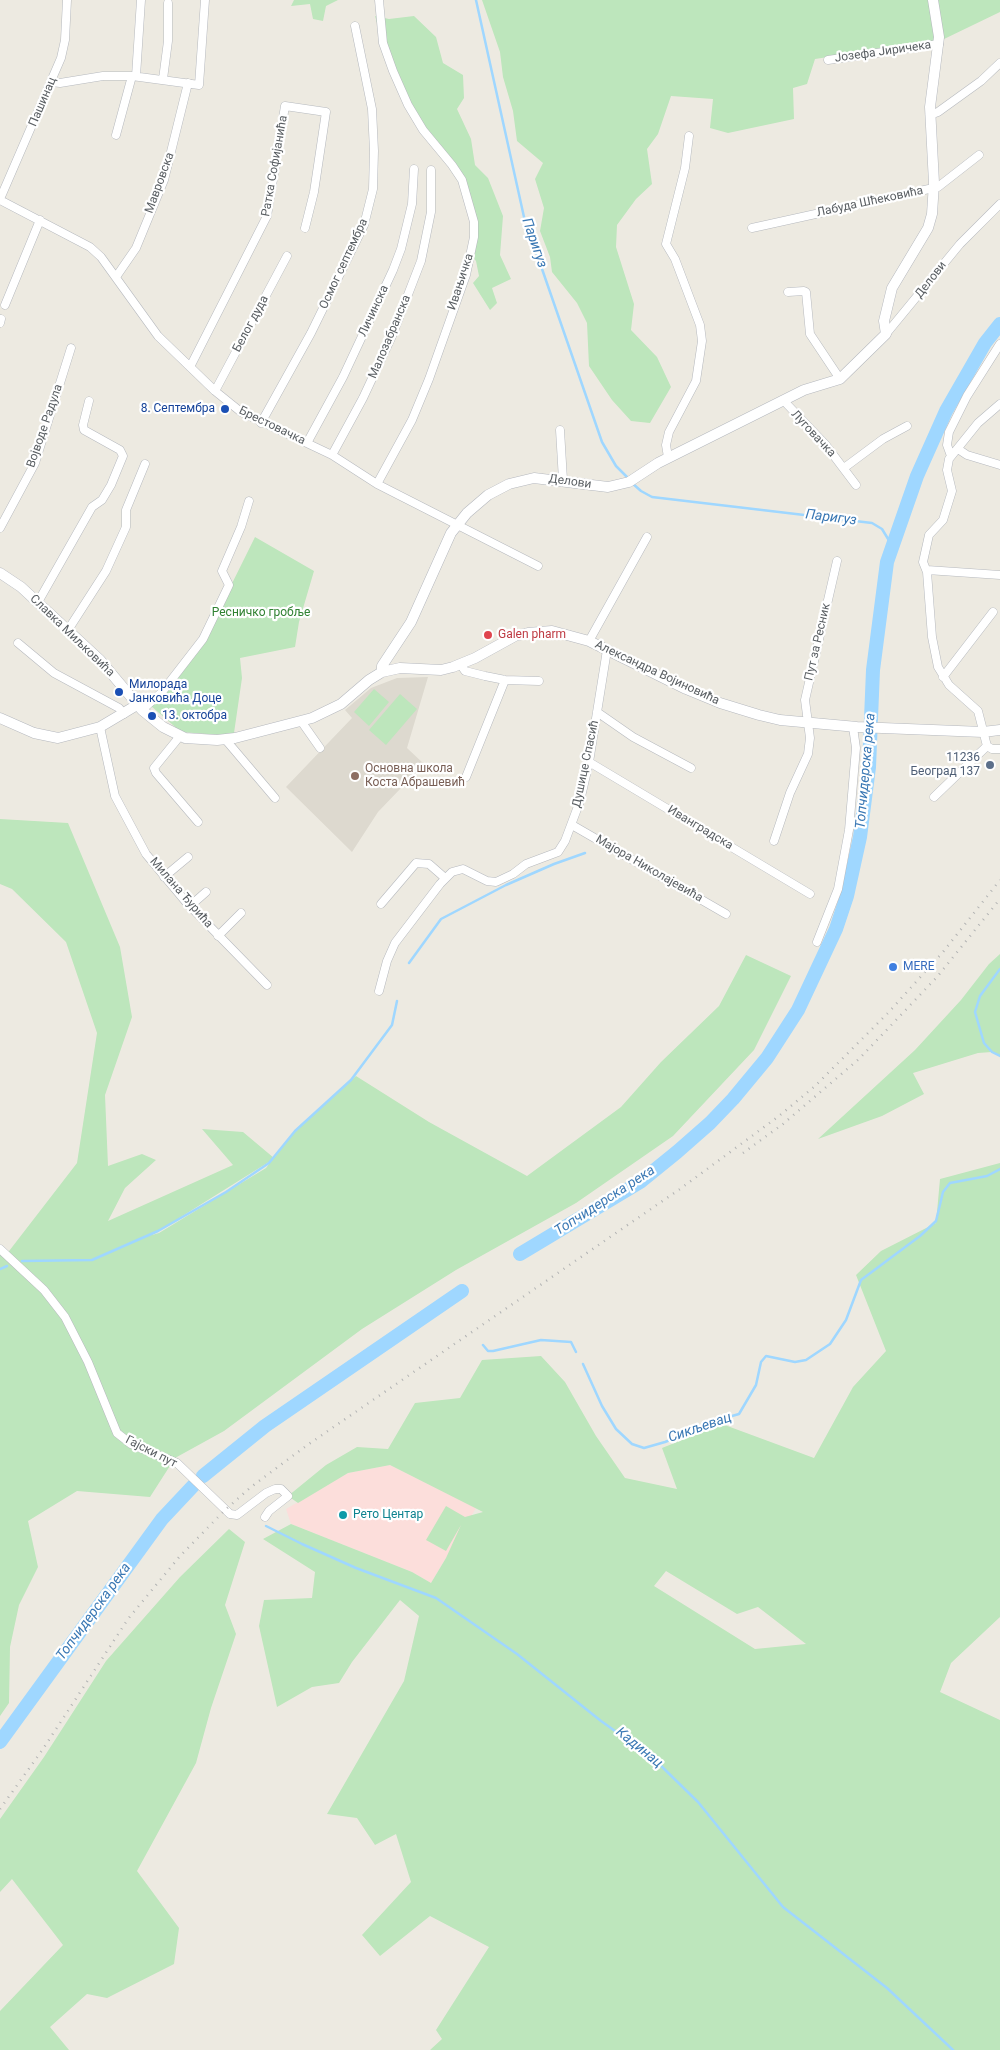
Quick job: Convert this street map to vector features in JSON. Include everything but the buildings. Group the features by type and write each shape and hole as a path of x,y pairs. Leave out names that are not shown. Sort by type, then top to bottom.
{"street":[{"name":"Пашинац","path":"0,200 52,82 65,40 66,0"},
{"path":"116,135 134,76 141,0"},
{"path":"52,82 60,83 103,76 134,76 199,85 205,0"},
{"name":"Ивањичка","path":"377,484 412,420 429,379 466,275 474,237 474,222 462,180 423,130 392,71 383,43 379,0"},
{"path":"886,334 884,321 892,288 928,228 932,214 934,188 930,115 938,44 933,0"},
{"path":"163,79 168,41 168,3"},
{"name":"Осмог септембра","path":"261,423 311,333 364,224 373,180 374,151 370,90 356,26"},
{"name":"Јозефа Јиричека","path":"828,60 938,44"},
{"path":"930,115 938,112 974,86 1000,63"},
{"name":"Мавровска","path":"116,277 136,248 164,180 188,83"},
{"name":"Ратка Софијанића","path":"190,367 267,216 285,106 326,112 314,192 305,228"},
{"path":"668,457 666,448 669,432 696,381 702,341 700,325 675,259 666,244 684,172 689,136"},
{"name":"Лабуда Шћековића","path":"752,228 934,188 942,185 979,155"},
{"name":"Личинска","path":"307,443 343,377 393,270 401,249 412,204 414,169"},
{"name":"Малозабранска","path":"332,455 363,398 392,336 421,261 431,212 432,170"},
{"name":"Брестовачка","path":"0,200 90,247 101,257 153,331 215,391 241,412 332,455 377,484 538,566"},
{"name":"Делови","path":"382,672 382,666 411,622 437,561 456,525 488,495 510,484 534,478 608,487 629,482 668,457 783,400 804,390 840,378 886,334 960,244 1000,204"},
{"path":"5,305 40,220"},
{"name":"Белог дуда","path":"215,391 287,256"},
{"path":"788,292 805,291 810,334 840,378"},
{"path":"951,456 947,444 949,432 967,396 1000,344"},
{"name":"Војводе Радула","path":"0,528 35,463 71,348"},
{"name":"Луговачка","path":"783,400 820,438 856,485"},
{"path":"38,602 92,508 102,500 111,485 123,456 120,450 84,430 83,426 89,401"},
{"path":"1000,404 978,423 951,456 947,470 952,491 943,520 929,535 923,562 927,570 934,651 938,667 949,685 978,712 987,746 992,749 1000,749"},
{"name":"Луговачка","path":"844,468 883,439 907,426"},
{"path":"560,430 562,480"},
{"path":"958,449 967,455 1000,465"},
{"path":"68,630 106,570 126,527 126,510 145,464"},
{"path":"0,718 49,737 74,735 100,727 139,708 162,692 203,639 229,585 222,571 241,527 249,501"},
{"path":"589,642 647,537"},
{"name":"Пут за Ресник","path":"774,842 790,793 808,754 810,738 805,700 837,562"},
{"path":"927,570 1000,575"},
{"name":"Славка Миљковића","path":"0,573 38,602 100,660 139,708"},
{"path":"943,677 993,612"},
{"name":"Александра Војиновића","path":"382,672 400,668 441,670 461,665 508,639 528,633 552,632 589,642 720,703 759,715 808,723 855,727 983,732 1000,730"},
{"path":"18,643 54,673 119,708 124,714"},
{"name":"Душице Спасић","path":"445,878 456,870 463,869 487,881 501,880 526,864 558,852 572,825 589,762 607,650"},
{"path":"461,665 469,673 505,680 539,680"},
{"path":"139,708 163,727 180,736 206,740 225,739 301,721 337,707 369,680 382,672"},
{"path":"466,777 505,680"},
{"name":"Душице Спасић","path":"597,712 633,737 691,768"},
{"path":"301,721 320,748"},
{"name":"Милана Ђурића","path":"100,727 108,770 120,809 146,854 190,906 268,985"},
{"path":"817,942 838,889 849,830 856,748 855,727"},
{"path":"180,736 154,768 156,773 198,822"},
{"path":"225,739 275,798"},
{"path":"934,797 987,746"},
{"name":"Иванградска","path":"589,762 810,894"},
{"name":"Мајора Николајевића","path":"572,825 726,914"},
{"path":"164,877 188,857"},
{"path":"379,991 387,961 395,943 445,878 428,864 416,863 382,904"},
{"path":"190,906 206,892"},
{"path":"218,936 241,914"},
{"name":"Гајски пут","path":"0,1249 44,1290 65,1317 88,1362 117,1433 131,1444 177,1463 230,1514 237,1515 266,1493 275,1489 281,1489 288,1496 265,1516"}],"shaded area":[{"name":"Основна школа Коста Абрашевић","path":"428,677 407,748 424,764 378,812 352,852 286,787 352,718 345,710 371,688 397,678"},
{"path":"390,1465 476,1508 431,1583 412,1572 291,1524 286,1509 348,1473"}],"green space":[{"path":"294,0 338,0 326,6 323,21 313,19 310,4 291,6"},
{"path":"482,0 1000,0 1000,12 942,40 815,59 807,84 793,88 794,119 728,133 710,128 713,99 671,96 658,134 647,149 652,184 636,199 617,225 616,247 634,304 631,330 657,357 671,387 650,423 631,421 612,400 589,366 587,323 577,303 552,272 550,257 540,231 544,208 535,179 543,163 517,141 513,111 503,77 500,52"},
{"path":"375,16 389,19 414,16 436,37 443,63 463,75 464,98 457,109 471,139 475,165 488,178 503,216 500,255 511,279 492,288 497,303 490,310 473,283 479,276 476,261 471,255 474,237 462,180 423,130 387,57"},
{"name":"Ресничко гробље","path":"255,537 314,571 299,622 295,647 240,658 242,678 234,733 220,735 181,732 151,706 205,638"},
{"path":"374,689 389,702 369,726 354,712"},
{"path":"400,694 417,709 386,745 369,730"},
{"path":"0,819 68,823 120,947 132,1017 105,1095 108,1166 142,1154 156,1160 125,1188 108,1221 233,1165 202,1129 243,1132 274,1158 295,1131 356,1076 429,1122 527,1176 621,1107 661,1062 719,1006 746,955 791,976 754,1050 673,1136 576,1203 456,1270 362,1329 224,1431 175,1458 150,1497 77,1491 28,1521 38,1567 19,1605 10,1647 9,1703 0,1716 0,1249 6,1255 77,1163 97,1033 66,942 12,889 0,884","holes":["272,1160 266,1168 159,1233 152,1235"]},
{"path":"1000,954 1000,1056 992,1052 978,1053 913,1073 924,1094 882,1116 818,1139 915,1050 961,1000 989,964"},
{"path":"1000,1163 1000,1617 951,1663 940,1692 1000,1720 1000,2050 430,2050 442,2039 436,2030 489,1947 430,1916 380,1956 362,1935 411,1882 396,1834 375,1845 357,1818 327,1814 404,1681 419,1616 400,1600 352,1662 339,1683 312,1687 277,1707 259,1626 264,1600 312,1598 315,1572 263,1539 291,1524 412,1572 431,1583 446,1558 461,1525 446,1551 426,1540 446,1506 465,1517 483,1512 390,1465 348,1473 298,1503 288,1496 326,1465 357,1447 388,1449 415,1403 460,1398 482,1360 541,1356 565,1382 596,1436 625,1478 677,1489 662,1448 722,1424 814,1458 853,1387 886,1351 856,1275 881,1251 936,1223 940,1179","holes":["666,1571 737,1614 758,1607 806,1644 755,1649 654,1586"]},
{"path":"229,1529 245,1542 225,1605 236,1634 211,1708 196,1763 137,1871 179,1928 174,1964 107,1998 87,1994 50,2027 69,2050 0,2050 0,2011 63,1945 12,1879 0,1892 0,1819 44,1757 106,1661 180,1577"}],"waterway":[{"name":"Паригуз","path":"476,0 524,217 602,442 616,466 629,479"},
{"name":"Топчидерска река","path":"520,1254 640,1182 677,1152 710,1123 733,1099 767,1058 798,1010 836,929 847,896 860,837 869,767 873,670 887,562 917,476 946,411 985,343 1000,324"},
{"name":"Паригуз","path":"632,483 652,497 872,523 882,529 893,547"},
{"path":"409,963 441,919 506,885 585,853"},
{"name":"Сикљевац","path":"1000,969 980,996 975,1012 984,1043 992,1052 1000,1056"},
{"path":"22,1261 92,1260 158,1231 226,1192 269,1163 295,1131 351,1080 392,1025 397,1001"},
{"name":"Сикљевац","path":"583,1364 602,1406 616,1429 632,1444 644,1448 739,1414 756,1385 761,1362 766,1356 795,1362 806,1360 830,1344 846,1320 861,1280 920,1236 936,1221 943,1192 950,1183 987,1176 1000,1169"},
{"path":"0,1269 7,1266"},
{"name":"Топчидерска река","path":"203,1476 265,1426 462,1291"},
{"name":"Сикљевац","path":"483,1345 488,1351 493,1351 541,1340 571,1342 576,1352"},
{"name":"Топчидерска река","path":"0,1742 162,1519 193,1486"},
{"name":"Кадинац","path":"266,1526 356,1568 436,1598 517,1654 601,1721 653,1758 698,1802 783,1907 887,1988 953,2050"}],"railway":[{"path":"0,1809 43,1749 128,1619 180,1556 225,1510 251,1487 306,1446 680,1189 779,1116 815,1086 888,1013 943,952 1000,880"},
{"path":"743,1153 783,1124 859,1059 937,977 1000,899"}],"place":[{"name":"8. Септембра","path":"225,409"},
{"name":"Galen pharm","path":"488,635"},
{"name":"Милорада Јанковића Доце","path":"119,692"},
{"name":"13. октобра","path":"152,716"},
{"name":"11236 Београд 137","path":"990,765"},
{"name":"Основна школа Коста Абрашевић","path":"355,776"},
{"name":"MERE","path":"893,967"},
{"name":"Рето Центар","path":"343,1515"}]}
